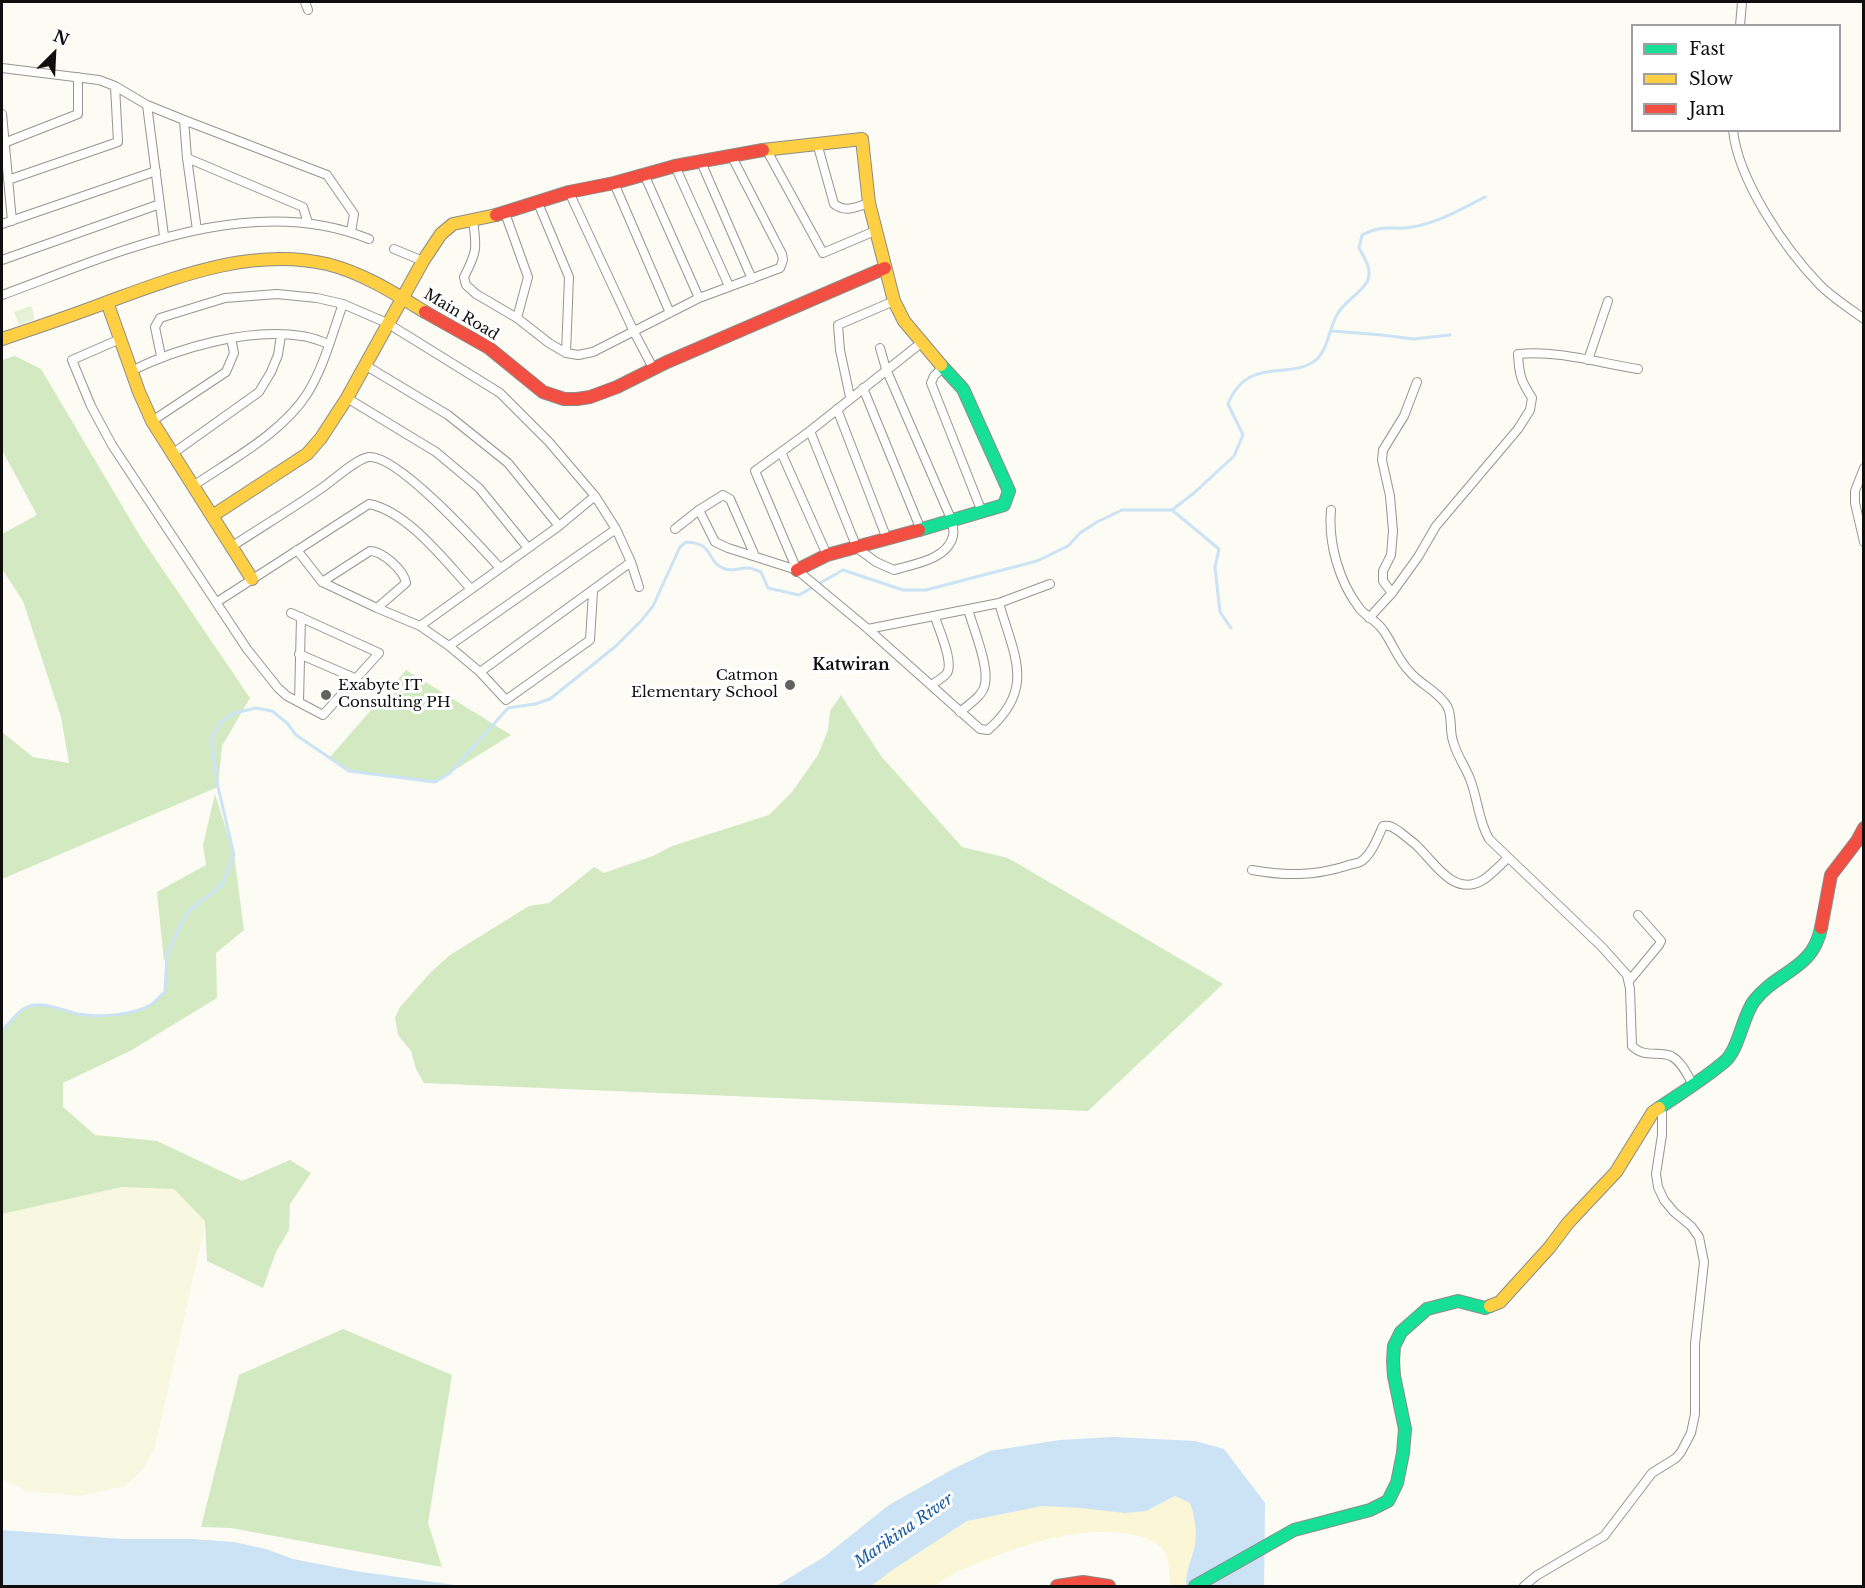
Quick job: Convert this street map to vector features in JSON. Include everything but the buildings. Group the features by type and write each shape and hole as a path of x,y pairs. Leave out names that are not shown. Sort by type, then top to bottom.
{"street":[{"path":"1740,24 1742,2"},
{"path":"2,68 99,80 115,86 147,105 327,175 354,214 351,232"},
{"path":"4,143 78,114 78,77"},
{"path":"8,180 118,142 115,86"},
{"path":"147,105 164,236"},
{"path":"2,114 12,221"},
{"path":"184,120 197,230"},
{"path":"1733,132 1734,145 1744,170 1770,219 1820,285 1863,319"},
{"path":"212,516 307,454 347,398 423,261 441,234 453,224 505,213 569,192 614,183 675,166 766,149 862,139 869,203 894,301 904,321 921,343 963,389 1009,491 1008,499 1004,505 982,512 827,555 797,570"},
{"path":"817,143 834,204 840,209 847,210 869,203"},
{"path":"766,149 824,253 875,231"},
{"path":"473,221 477,245 475,257 464,277 466,285 476,294 517,318 566,353 578,355 593,352 699,298 780,268 783,260 782,254 731,155"},
{"path":"187,158 303,207 308,223"},
{"path":"700,162 752,279"},
{"path":"675,166 729,286"},
{"path":"2,224 156,171"},
{"path":"644,174 699,298"},
{"path":"614,183 670,313"},
{"path":"569,192 653,368"},
{"path":"538,202 569,277 566,353"},
{"path":"2,260 160,204"},
{"path":"505,213 528,277 517,318"},
{"path":"2,295 164,236 197,230 267,222 308,223 351,232 369,239"},
{"path":"394,249 423,261"},
{"name":"Main Road","path":"2,339 188,272 228,262 260,259 296,260 327,264 363,277 403,297 424,312 489,349 533,385 550,395 563,399 592,397 653,368 885,268"},
{"path":"161,356 154,327 160,318 225,298 277,294 317,298 343,304 387,323 500,393 549,442 595,496 616,529 639,587"},
{"path":"850,398 840,350 838,325 894,301"},
{"path":"1588,360 1608,301"},
{"path":"107,302 131,371 152,421 252,579"},
{"path":"193,486 272,432 291,414 306,395 319,372 343,304"},
{"path":"131,371 161,356 231,338 258,335 303,336 329,344"},
{"path":"172,454 259,392 278,355 281,335"},
{"path":"152,421 226,372 234,353 231,338"},
{"path":"120,339 72,360 91,406 112,445 247,649 278,688 323,715 379,653 291,613"},
{"path":"797,570 755,471 810,431 921,343"},
{"path":"810,431 857,548 876,562 894,570 936,556 945,548 953,536 952,521 886,369 880,348"},
{"path":"1369,618 1392,593 1418,557 1436,526 1518,429 1530,410 1532,398 1522,384 1518,354 1554,354 1638,369"},
{"path":"365,365 448,415 507,463 559,526"},
{"path":"943,368 934,376 931,383 982,512"},
{"path":"1392,593 1383,581 1383,571 1391,555 1393,531 1390,496 1382,460 1383,450 1404,416 1417,382"},
{"path":"863,388 921,530"},
{"path":"347,398 445,460 479,488 528,548"},
{"path":"837,409 887,539"},
{"path":"781,452 827,555"},
{"path":"231,547 320,490 361,460 370,457 386,462 418,486 447,511 500,568"},
{"path":"1863,468 1855,490 1855,502 1863,542"},
{"path":"675,529 723,495 730,499 755,556"},
{"path":"420,626 559,526 595,496"},
{"path":"217,602 369,504 381,506 393,512 411,527 471,589"},
{"path":"699,510 715,542 797,570 868,629 980,729 988,730 1004,716 1015,696 1019,679 999,603"},
{"path":"1330,510 1334,554 1348,588 1360,608 1380,625 1402,664 1438,694 1449,709 1452,741 1473,786 1483,829 1489,839 1602,947 1627,975 1632,1046 1643,1053 1671,1056 1679,1062 1692,1083"},
{"path":"449,646 616,529"},
{"path":"297,550 322,582 420,626 480,672 506,700 590,640 593,592"},
{"path":"322,582 370,551 378,551 405,576 406,583 377,608"},
{"path":"480,672 593,592 631,562"},
{"path":"868,629 999,603 1050,584"},
{"path":"960,712 980,695 986,684 984,665 968,609"},
{"path":"299,702 301,617"},
{"path":"931,685 946,674 949,667 949,659 935,617"},
{"path":"299,654 357,679"},
{"path":"1252,870 1278,875 1296,875 1317,873 1360,862 1368,854 1383,826 1388,825 1415,844 1442,873 1458,884 1469,885 1483,880 1508,858"},
{"path":"1195,1587 1278,1538 1308,1526 1370,1510 1388,1501 1397,1483 1404,1453 1405,1429 1393,1361 1395,1346 1401,1332 1427,1309 1458,1301 1485,1308 1500,1302 1549,1248 1568,1223 1616,1172 1653,1112 1726,1061 1734,1050 1747,1013 1758,996 1791,972 1818,944 1833,869 1858,841 1863,828"},
{"path":"1629,981 1661,940 1638,915"},
{"path":"1524,1587 1536,1576 1604,1536 1652,1473 1676,1458 1691,1433 1695,1414 1695,1344 1704,1262 1699,1237 1664,1200 1658,1187 1656,1174 1662,1135 1662,1105"},
{"path":"1057,1587 1080,1582 1098,1583 1109,1587"}],"green space":[{"path":"31,306 35,319 19,325 14,312"},
{"path":"15,356 41,369 140,536 250,698 222,746 218,787 2,879 2,732 33,757 69,763 61,717 23,601 2,569 2,534 37,515 2,450 2,360"},
{"path":"406,670 511,735 435,782 349,771 330,757"},
{"path":"841,695 881,756 962,847 1008,858 1223,984 1088,1111 424,1083 416,1069 411,1051 398,1035 395,1018 400,1007 431,972 450,955 529,906 549,903 594,867 604,873 653,856 672,846 769,815 792,792 818,755 828,730 830,711"},
{"path":"215,794 234,855 244,930 216,953 217,998 130,1051 63,1083 63,1107 95,1135 157,1141 242,1181 290,1160 311,1173 290,1204 289,1230 276,1252 263,1288 207,1261 205,1221 174,1189 122,1187 2,1214 2,1031 13,1018 31,1006 50,1006 83,1015 114,1015 143,1008 155,1002 165,992 167,956 164,961 157,892 206,865 203,845"},
{"path":"122,1187 174,1189 206,1221 155,1447 144,1468 125,1486 80,1496 27,1491 2,1479 2,1214"},
{"path":"343,1329 452,1375 428,1523 442,1567 231,1528 201,1527 239,1375"}],"sand":[{"path":"1175,1496 1190,1503 1195,1524 1195,1545 1186,1586 1171,1586 1166,1555 1157,1544 1138,1536 1102,1532 1059,1536 1018,1548 958,1571 931,1586 871,1586 967,1521 1042,1506 1146,1511"}],"water":[{"name":"Marikina River","path":"1114,1437 1195,1441 1224,1449 1265,1503 1264,1586 1186,1586 1195,1545 1195,1524 1190,1503 1175,1496 1146,1511 1125,1513 1042,1506 967,1521 871,1586 776,1586 824,1557 889,1505 990,1451 1060,1440"},
{"path":"2,1530 122,1539 192,1539 234,1542 266,1549 293,1559 355,1571 462,1586 2,1586"}],"waterway":[{"path":"2,1031 13,1018 31,1006 50,1006 83,1015 114,1015 144,1008 165,992 167,955 178,930 189,911 222,885 234,855 218,787 211,739 221,722 234,713 256,708 272,711 287,723 296,735 349,771 435,782 450,773 508,708 550,699 616,646 653,606 680,547 686,542 702,546 715,562 725,569 750,568 761,572 768,588 799,595 843,570 903,590 926,590 1037,561 1068,546 1080,533 1122,510 1172,510 1234,456 1243,435 1228,404 1236,389 1247,379 1258,374 1295,369 1307,365 1321,355 1338,313 1369,278 1368,265 1359,248 1362,235 1376,229 1422,225 1449,215 1485,197"},
{"path":"1332,331 1413,339 1450,335"},
{"path":"1172,510 1219,549 1215,567 1220,612 1231,628"}],"traffic: fast":[{"path":"919,530 1004,505 1009,491 963,389 941,365"},
{"path":"1659,1108 1729,1057 1754,1001 1763,991 1802,962 1817,942 1821,928"},
{"path":"1195,1586 1294,1530 1370,1510 1388,1501 1397,1483 1405,1429 1393,1361 1394,1346 1401,1332 1427,1309 1458,1301 1485,1308 1490,1306"}],"traffic: slow":[{"path":"763,150 862,139 869,203 894,301 904,321 941,365"},
{"path":"212,516 307,454 321,438 347,398 423,261 441,234 453,224 496,215"},
{"path":"2,339 162,282 216,267 271,259 299,260 340,268 378,284 425,312"},
{"path":"107,302 139,392 152,421 252,579"},
{"path":"1490,1306 1500,1302 1549,1248 1568,1223 1616,1172 1653,1112 1659,1108"}],"traffic: jam":[{"path":"496,215 569,192 614,183 675,166 763,150"},
{"path":"425,312 489,348 543,392 564,399 577,399 590,397 617,387 667,362 885,268"},
{"path":"797,570 827,555 919,530"},
{"path":"1821,928 1831,875 1864,828"},
{"path":"1057,1586 1083,1582 1109,1586"}],"place":[{"name":"Catmon Elementary School","path":"790,685"},
{"name":"Exabyte IT Consulting PH","path":"326,695"}],"district":[{"name":"Katwiran","path":"851,665"}]}
